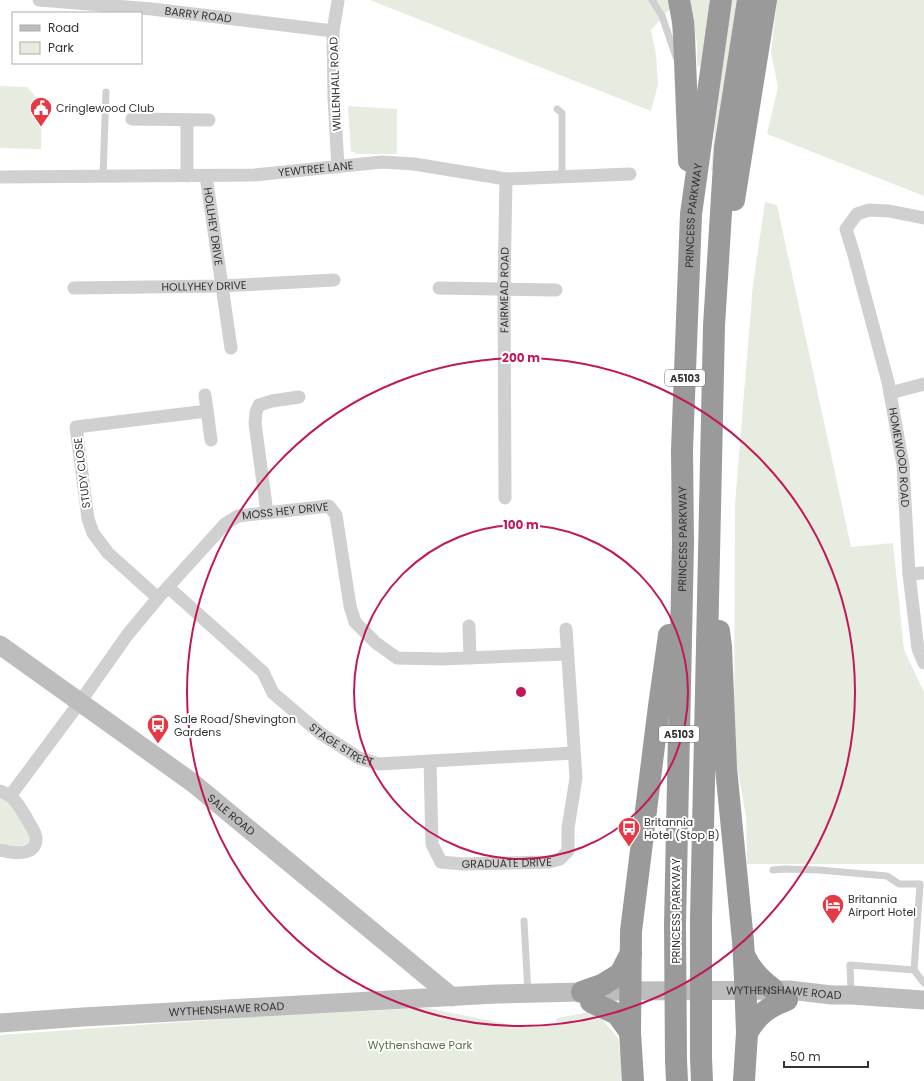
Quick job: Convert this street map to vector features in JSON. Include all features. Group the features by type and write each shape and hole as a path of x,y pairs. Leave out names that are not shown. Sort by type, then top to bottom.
{"highway":[{"name":"PRINCESS PARKWAY","path":"676,1071 675,925 683,542 682,450 691,214 721,0"},
{"name":"A5103","path":"702,1081 701,919 714,326 725,148 748,0"},
{"path":"714,326 766,0"},
{"path":"680,4 684,36 691,214"},
{"path":"634,1081 630,1032 631,932 659,706 683,542"},
{"path":"709,550 721,647 726,768 744,954 747,1033 744,1081"},
{"path":"630,1032 617,1014 586,997 620,974 631,952"},
{"path":"744,954 757,976 780,995 772,1006 759,1015 747,1033"}],"main road":[{"name":"SALE ROAD","path":"0,645 193,783 452,997"},
{"name":"WYTHENSHAWE ROAD","path":"0,1023 83,1017 452,997 528,998 851,994 924,1000"}],"street":[{"name":"BARRY ROAD","path":"39,0 152,5 333,31"},
{"name":"WILLENHALL ROAD","path":"338,0 333,31 334,98 338,167"},
{"path":"132,119 209,120"},
{"path":"187,120 187,176"},
{"name":"YEWTREE LANE","path":"0,177 254,175 382,162 414,164 506,179 630,174"},
{"name":"HOLLHEY DRIVE","path":"206,176 231,348"},
{"name":"FAIRMEAD ROAD","path":"505,498 504,289 506,179"},
{"name":"HOMEWOOD ROAD","path":"924,218 889,211 869,210 857,214 846,229 890,393 903,465 908,574 918,649 924,663"},
{"name":"HOLLYHEY DRIVE","path":"74,288 221,286 334,280"},
{"path":"439,288 556,290"},
{"path":"890,393 924,384"},
{"path":"205,395 211,440"},
{"path":"267,513 255,424 256,412 259,405 272,401 299,397"},
{"name":"STUDY CLOSE","path":"158,598 108,553 93,534 88,519 76,427 207,411"},
{"name":"MOSS HEY DRIVE","path":"5,794 80,702 128,634 158,598 225,524 238,516 329,506 336,515 350,606 355,622 376,643 397,658 470,658 567,654"},
{"path":"908,574 924,573"},
{"name":"STAGE STREET","path":"168,587 263,672 273,693 320,733 359,758 379,764 574,753"},
{"path":"469,626 470,658"},
{"name":"GRADUATE DRIVE","path":"430,761 432,844 441,862 463,864 549,862 560,859 568,851 568,828 576,778 566,629"},
{"path":"0,850 10,853 26,852 31,850 35,844 36,838 34,831 18,804 5,794"}],"lane":[{"path":"652,0 662,16 670,37 687,102"},
{"path":"103,176 106,92"},
{"path":"557,110 562,113 562,177"},
{"path":"773,870 819,870 887,876 899,884 920,884 914,970 924,983"},
{"path":"524,921 528,998"},
{"path":"851,994 850,965 914,970"}],"green space":[{"path":"370,0 668,0 670,9 651,30 656,55 658,84 651,111"},
{"path":"688,0 711,0 702,64 699,67 697,65 697,42"},
{"path":"731,0 741,0 716,170 711,171 715,126"},
{"path":"777,0 924,0 924,196 767,134 778,87 771,52"},
{"path":"0,86 27,87 42,104 41,149 0,148"},
{"path":"348,106 397,109 397,154 356,154 351,151"},
{"path":"765,202 777,205 851,547 893,543 904,650 924,692 924,864 747,864 746,817 734,748 735,504 753,284"},
{"path":"0,797 17,810 30,837 28,843 25,845 14,846 0,843"},
{"name":"Wythenshawe Park","path":"428,1008 521,1027 556,1024 557,1018 595,1011 618,1038 624,1081 0,1081 0,1035 267,1016"}],"place":[{"name":"Cringlewood Club","path":"41,128"},
{"name":"Sale Road/Shevington Gardens","path":"158,744"},
{"name":"Britannia Hotel (Stop B)","path":"629,848"},
{"name":"Britannia Airport Hotel","path":"833,924"}]}
